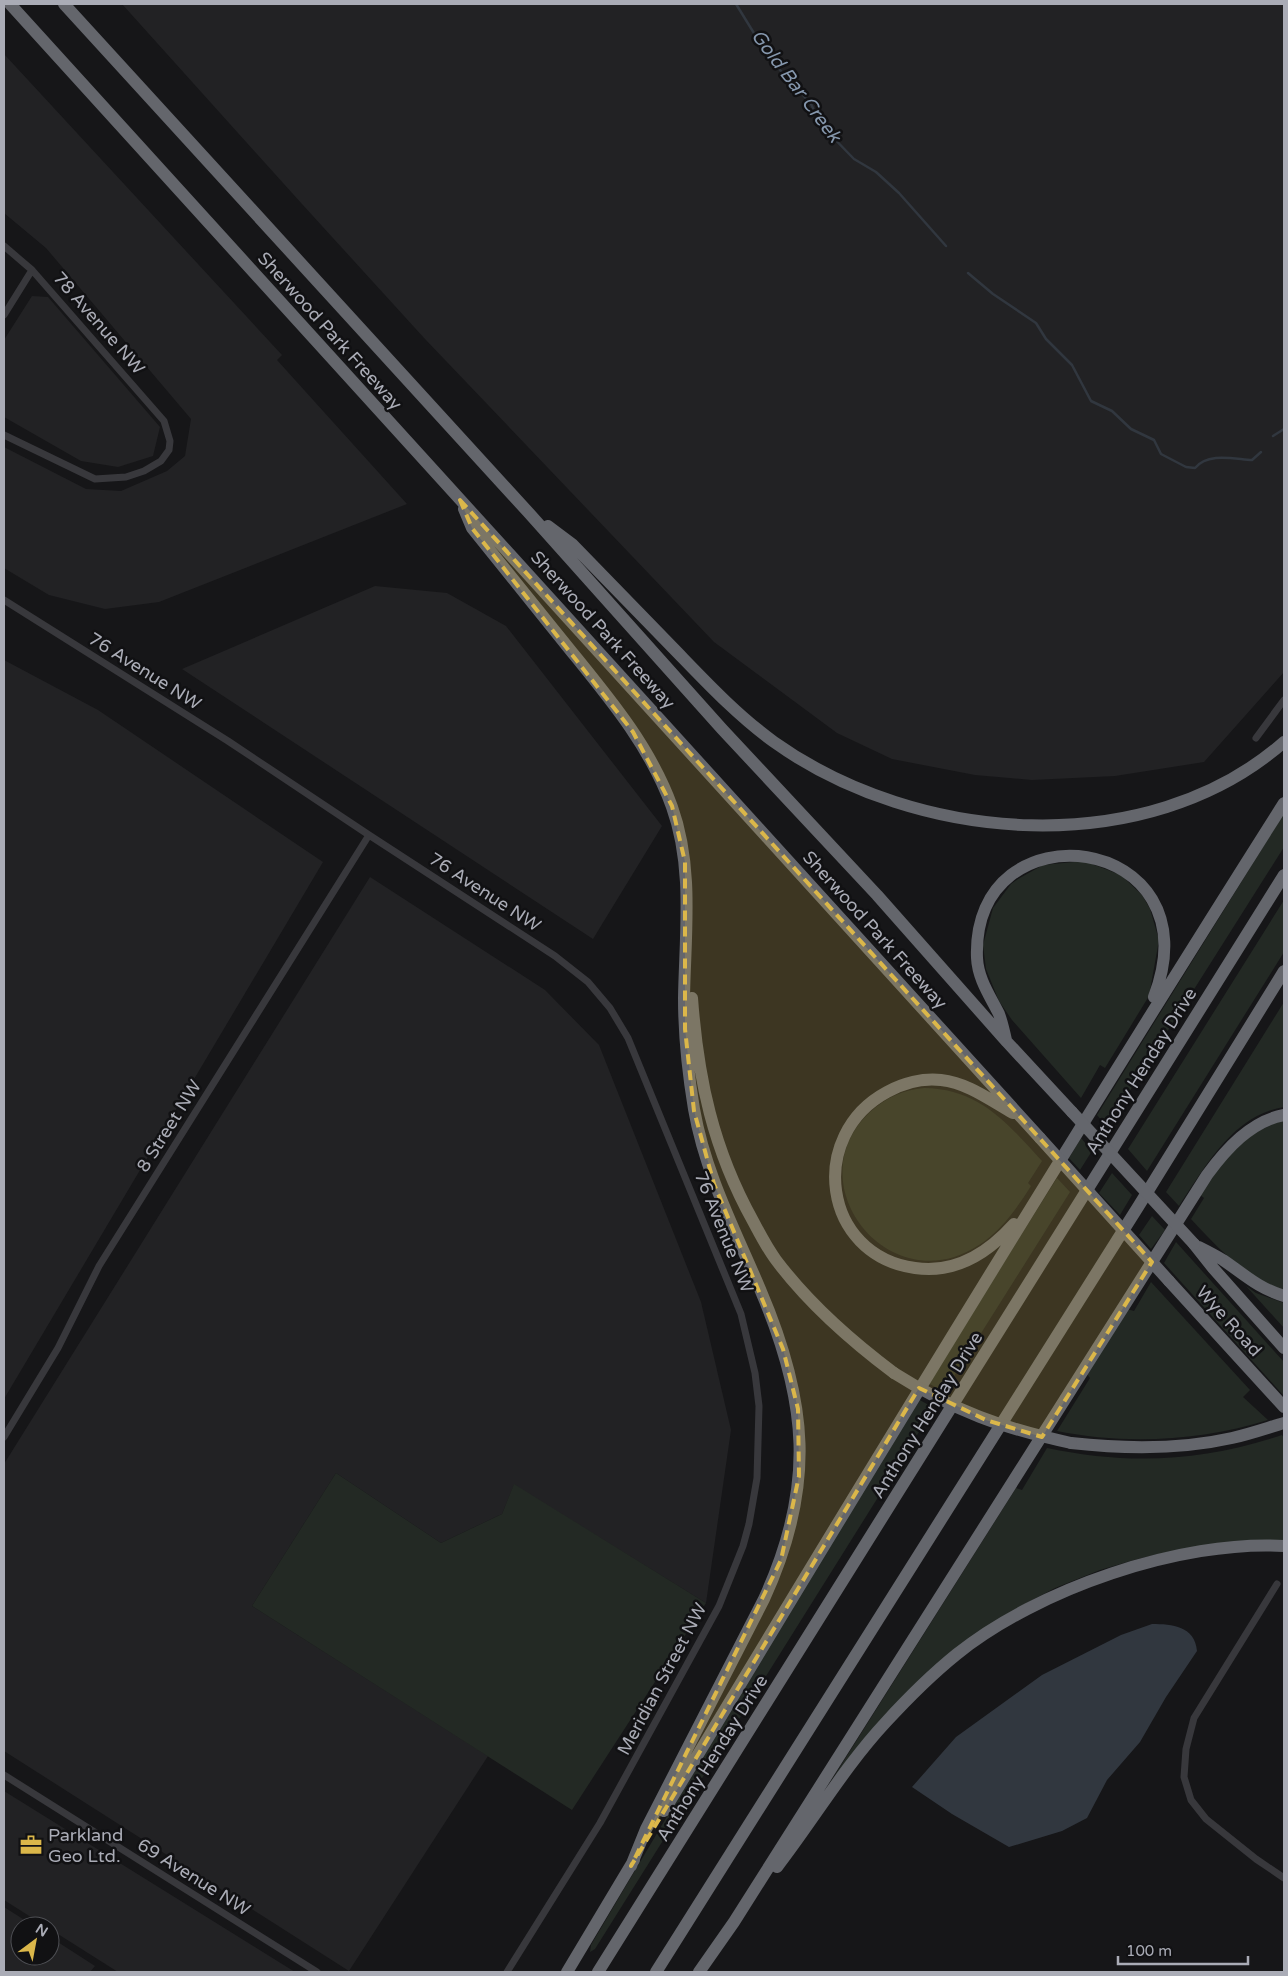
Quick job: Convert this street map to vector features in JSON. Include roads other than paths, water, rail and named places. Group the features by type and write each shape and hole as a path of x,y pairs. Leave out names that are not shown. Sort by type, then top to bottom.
{"highway":[{"path":"6,4 22,17"},
{"name":"Sherwood Park Freeway","path":"10,4 1169,1281"},
{"name":"Sherwood Park Freeway","path":"64,4 528,512 722,729 877,895 1007,1042 1194,1244"},
{"path":"460,500 472,528 611,701 633,732 654,767 672,806 685,862 685,1029 694,1111 702,1146 714,1184 760,1288 783,1349 798,1409 800,1435 796,1504 790,1531 772,1582 646,1829 631,1866"},
{"path":"528,512 572,544 731,707 774,742 815,769 847,784 908,806 935,814 1003,825 1087,823 1126,817 1158,809 1221,785 1269,755 1284,742"},
{"path":"568,1972 910,1402 1145,1022 1284,803"},
{"path":"1007,1042 999,1016 980,976 977,960 978,931 987,906 1007,880 1034,862 1052,857 1067,855 1083,856 1100,859 1117,866 1134,878 1147,893 1156,908 1165,945 1164,962 1161,978 1145,1022"},
{"name":"Anthony Henday Drive","path":"598,1972 1284,876"},
{"path":"686,924 693,1011 704,1090 715,1135 730,1176 775,1259 838,1328 857,1345 894,1373 929,1395 1014,1430 1071,1443 1123,1448 1181,1446 1233,1438 1284,1423"},
{"path":"656,1972 1284,971"},
{"path":"1023,1118 959,1084 941,1080 906,1083 878,1096 863,1108 852,1121 844,1135 834,1168 835,1188 844,1218 860,1241 893,1263 922,1269 953,1266 968,1261 992,1245 1027,1213"},
{"path":"699,1972 734,1922 1207,1175 1228,1149 1246,1133 1264,1122 1284,1115"},
{"path":"1194,1244 1223,1260 1244,1277 1268,1291 1284,1296"},
{"name":"Wye Road","path":"1194,1244 1212,1268 1284,1348"},
{"name":"Wye Road","path":"1169,1281 1284,1406"},
{"path":"734,1922 780,1864 866,1745 930,1677 958,1653 1017,1614 1123,1569 1228,1546 1284,1546"}],"street":[{"name":"78 Avenue NW","path":"4,246 32,270 167,425 170,441 169,450 161,462 126,477 95,479 4,435"},
{"path":"4,315 32,270"},
{"name":"76 Avenue NW","path":"4,600 228,741 574,969 588,982 610,1008 628,1038 732,1290 746,1334 755,1373"},
{"path":"1256,738 1284,700"},
{"name":"8 Street NW","path":"4,1437 58,1348 99,1266 369,835"},
{"name":"Meridian Street NW","path":"507,1972 610,1806 719,1606 735,1568 750,1524 757,1478 759,1406 755,1373"},
{"path":"1277,1584 1194,1718 1186,1748 1184,1777 1191,1800 1206,1820 1284,1878"},
{"name":"69 Avenue NW","path":"4,1775 317,1972"}],"waterway":[{"name":"Gold Bar Creek","path":"736,4 770,59 811,104 821,125 854,159 876,172 899,193 946,246"},
{"name":"Gold Bar Creek","path":"968,273 993,294 1036,323 1046,339 1072,365 1091,401 1112,411 1131,429 1154,440 1161,454 1186,467 1195,468 1200,463 1214,458 1252,460 1261,452"},
{"name":"Gold Bar Creek","path":"1273,436 1284,429"}],"place":[{"name":"Parkland Geo Ltd.","path":"31,1845"}]}
